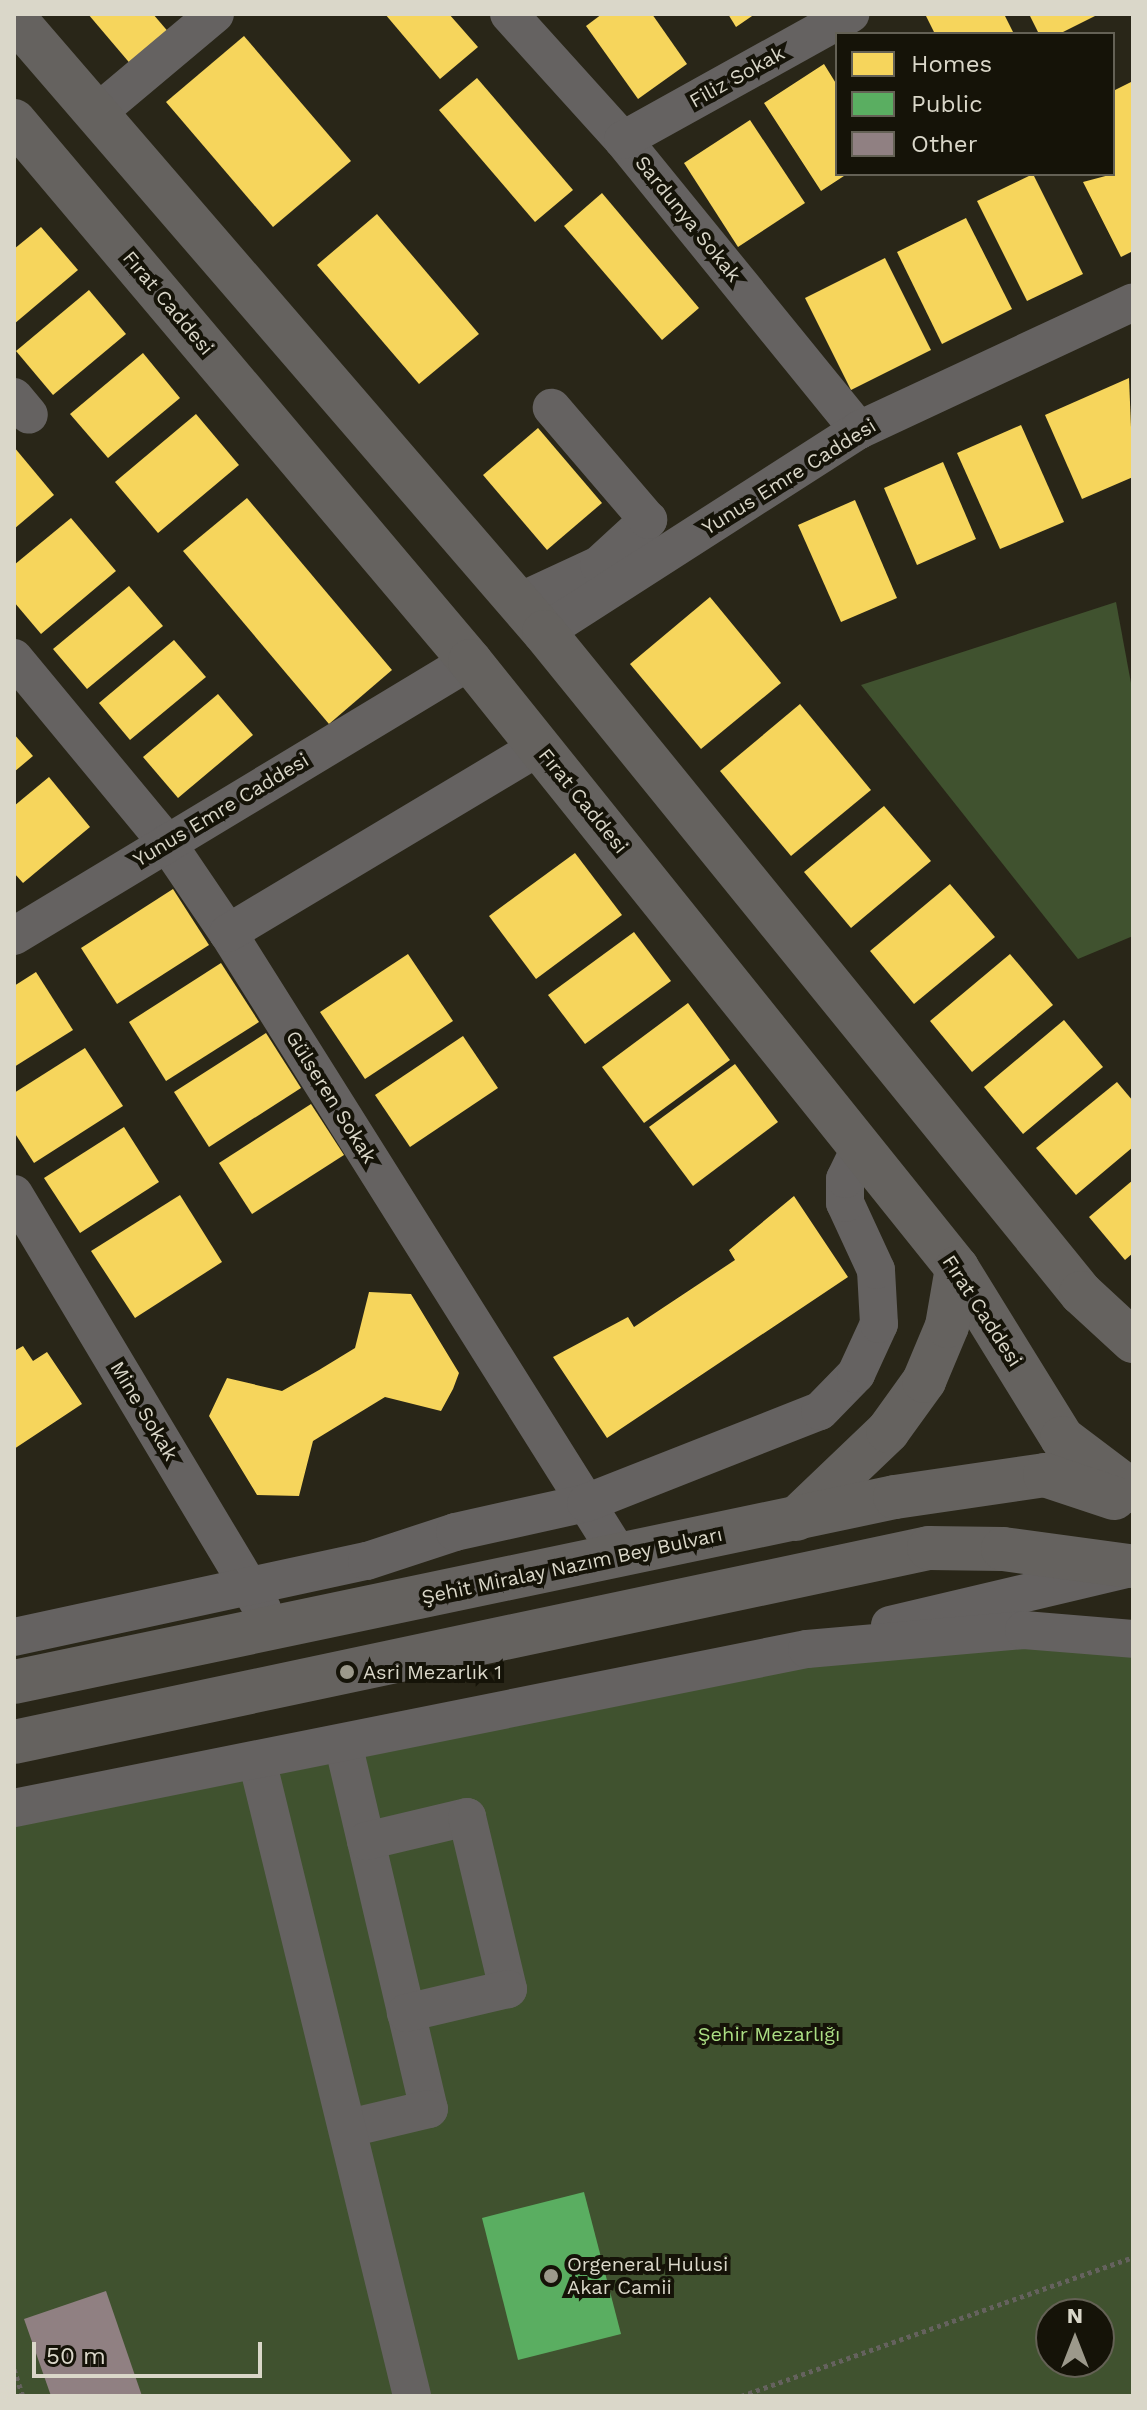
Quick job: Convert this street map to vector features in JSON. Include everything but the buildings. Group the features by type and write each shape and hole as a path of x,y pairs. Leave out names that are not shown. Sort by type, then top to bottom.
{"main road":[{"path":"14,18 532,617 1081,1293 1133,1341"},
{"name":"Fırat Caddesi","path":"14,121 540,746 957,1268 1062,1438 1131,1495"},
{"path":"796,1519 888,1431 924,1381 947,1326 957,1268"},
{"name":"Şehit Miralay Nazım Bey Bulvarı","path":"14,1682 796,1519 1045,1475 1131,1495"},
{"path":"14,1742 929,1548 1003,1549 1131,1570 1131,1495"}],"street":[{"path":"97,113 215,14"},
{"name":"Sardunya Sokak","path":"509,14 623,140 859,430"},
{"name":"Filiz Sokak","path":"623,140 850,14"},
{"name":"Yunus Emre Caddesi","path":"532,617 859,430 1133,302"},
{"path":"532,617 599,565 648,520 552,408"},
{"name":"Gülseren Sokak","path":"14,658 167,843 228,933 620,1557"},
{"name":"Yunus Emre Caddesi","path":"14,935 470,661"},
{"path":"228,933 540,746"},
{"path":"14,1637 249,1588 586,1503 800,1423 846,1388 874,1342 881,1306 876,1270 845,1203 845,1179 860,1148"},
{"name":"Mine Sokak","path":"14,1194 273,1628"},
{"path":"14,1808 807,1649 1131,1570"},
{"path":"807,1649 1024,1630 1133,1639"},
{"path":"343,1743 429,2109 349,2128"},
{"path":"257,1760 412,2396"},
{"path":"366,1841 467,1817 478,1860 508,1989 406,2013"}],"path":[{"path":"741,2396 1133,2257"},
{"path":"14,2369 23,2396"}],"green space":[{"path":"1116,602 1133,694 1133,936 1078,959 861,685"},
{"name":"Şehir Mezarlığı","path":"972,1631 1133,1645 1133,2396 14,2396 14,1811"}],"place":[{"name":"Asri Mezarlık 1","path":"347,1672"},
{"name":"Orgeneral Hulusi Akar Camii","path":"551,2276"}]}
